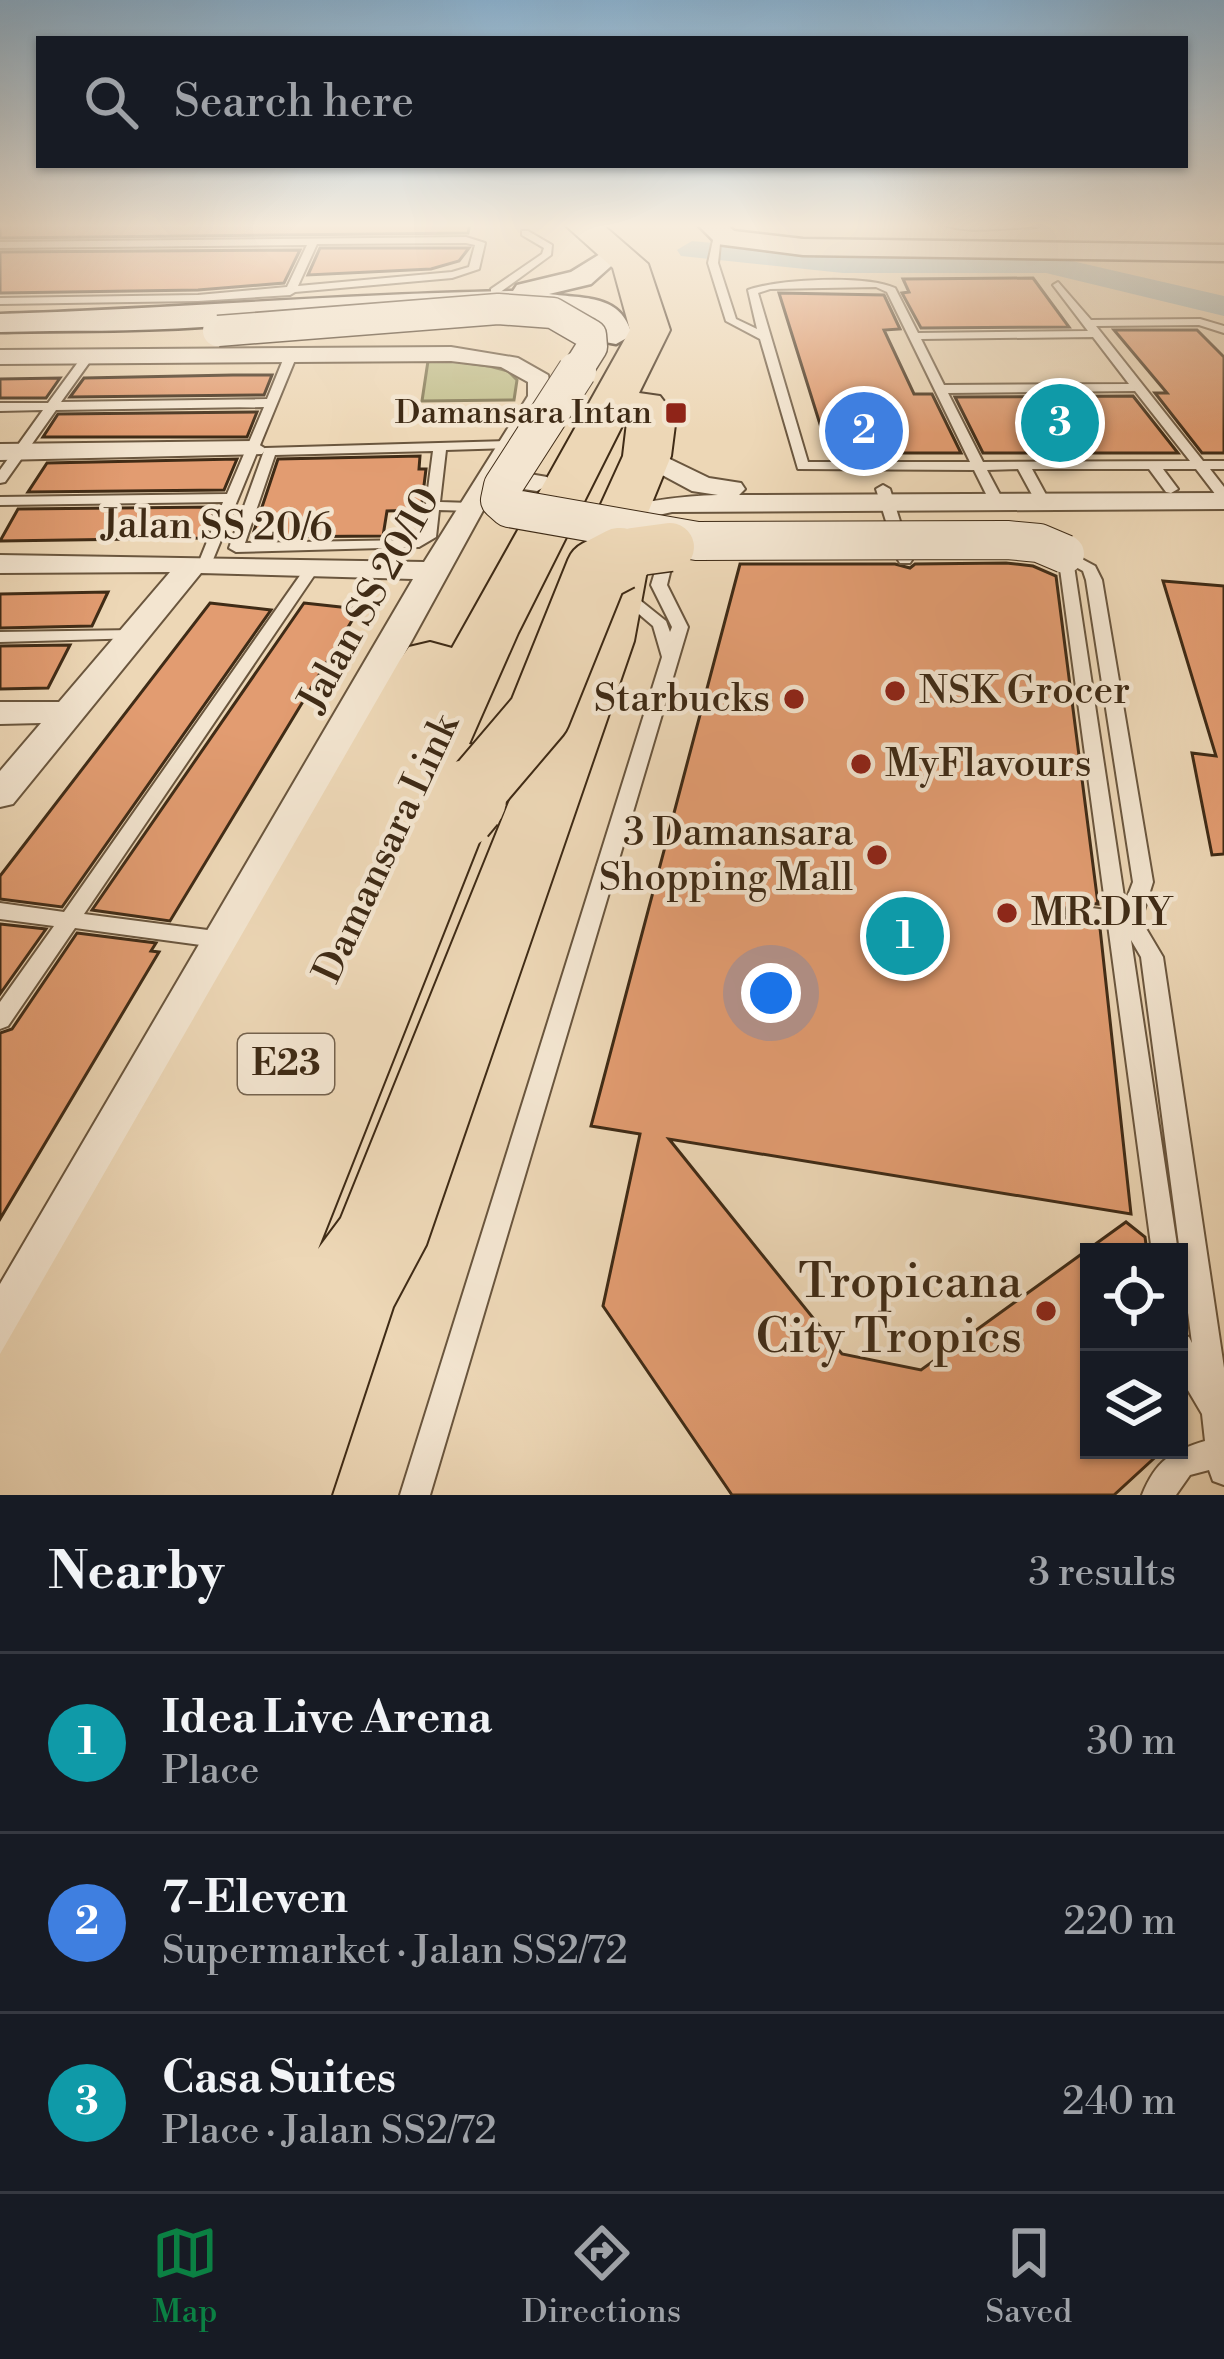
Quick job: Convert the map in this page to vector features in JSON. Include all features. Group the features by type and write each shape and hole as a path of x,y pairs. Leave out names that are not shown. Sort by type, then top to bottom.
{"highway":[{"path":"0,1461 431,658 501,478 616,335 617,294"},
{"name":"Damansara Link","path":"82,1495 509,635 650,330 639,294"},
{"name":"Damansara Link","path":"164,1495 457,811 509,635 649,509 681,328 673,294"},
{"path":"457,811 538,716 597,571 633,552 649,509"},
{"path":"275,1495 350,1286 378,1245 649,509"},
{"path":"319,1495 378,1290 378,1245"}],"main road":[{"path":"0,303 195,318 369,294"},
{"path":"463,294 567,302 604,310 612,317 616,335"},
{"path":"0,332 94,347 218,331 536,310 567,319 591,335 592,347 503,486 500,500 517,511 671,533 649,509"},
{"path":"66,311 58,332 94,347"},
{"path":"0,322 66,311"},
{"path":"649,509 1039,543 1065,554"}],"street":[{"name":"Jalan SS 20/10","path":"0,357 94,347 291,355 451,354 505,360 540,380 540,396 501,478 434,572 0,1337"},
{"path":"10,452 253,449"},
{"path":"1034,486 1161,468 1223,488"},
{"path":"649,509 701,485 885,496"},
{"path":"649,509 988,486 1223,488"},
{"name":"Jalan SS 20/6","path":"0,564 199,564 434,572"},
{"path":"0,795 199,564"},
{"path":"0,713 70,712"}],"lane":[{"path":"0,303 243,294"},
{"path":"727,294 730,321 765,337"},
{"path":"753,294 802,466 988,486 1034,486"},
{"path":"893,294 988,486"},
{"path":"1065,294 1223,488"},
{"path":"914,335 1200,322 1224,330"},
{"path":"0,479 10,452 52,406 94,347"},
{"path":"199,564 233,498 291,355"},
{"path":"940,389 1139,388"},
{"path":"0,407 271,403"},
{"path":"440,447 429,537 414,544 236,548 269,451 440,447 501,478"},
{"path":"1161,468 1200,465 1223,488"},
{"path":"432,506 501,478"},
{"path":"885,496 905,560"},
{"path":"0,501 233,498"},
{"path":"649,509 660,624 670,656"},
{"path":"415,1495 680,627 659,585 649,509"},
{"path":"1065,554 1090,569 1094,580 1143,882 1130,920 1152,957 1221,1461 1181,1463 1157,1495"},
{"path":"1065,554 1164,1243"},
{"path":"0,1021 313,567"},
{"path":"0,637 135,635"},
{"path":"0,910 228,940"},
{"path":"1078,914 1130,920"},
{"path":"1181,1351 1215,1413"}],"shaded area":[{"path":"428,361 508,371 517,380 514,400 422,401"}],"building":[{"path":"779,294 884,295 900,329 884,330 914,394 932,394 961,453 829,453"},
{"path":"902,294 1045,294 1069,327 921,328"},
{"path":"1114,330 1197,330 1224,357 1224,453 1202,453 1155,393 1167,393"},
{"path":"272,375 264,395 70,397 84,378"},
{"path":"60,378 46,398 0,398 0,379"},
{"path":"1133,396 1178,453 983,453 955,397"},
{"path":"257,412 247,437 43,437 58,414"},
{"path":"420,456 419,469 426,469 421,510 387,511 383,536 252,537 278,459"},
{"path":"237,459 224,490 28,492 47,463"},
{"path":"216,507 204,538 0,541 18,509"},
{"name":"3 Damansara Shopping Mall","path":"1006,563 1033,566 1056,576 1098,904 1076,902 1064,916 1070,923 1100,928 1131,1214 669,1139 842,1354 921,1370 1080,1255 1080,1459 1153,1459 1114,1495 732,1495 603,1306 640,1134 591,1126 740,564 895,564 910,568 915,564"},
{"path":"1163,581 1224,586 1224,854 1212,855 1192,753 1216,756"},
{"path":"108,592 92,626 0,628 0,594"},
{"path":"210,603 271,610 62,907 0,899 0,876"},
{"path":"304,603 359,609 170,921 92,910"},
{"path":"70,645 48,688 0,689 0,646"},
{"path":"0,924 46,929 0,994"},
{"path":"77,933 156,943 151,951 159,952 0,1219 0,1033 12,1029"},
{"name":"3 Damansara Shopping Mall","path":"1126,1222 1146,1243 1097,1243"}],"waterway":[{"path":"1172,294 1224,306"}],"place":[{"name":"Damansara Intan","path":"676,413"},
{"name":"Casa Suites","path":"1060,423"},
{"name":"7-Eleven","path":"864,431"},
{"name":"NSK Grocer","path":"895,691"},
{"name":"Starbucks","path":"794,699"},
{"name":"MyFlavours","path":"861,764"},
{"name":"3 Damansara Shopping Mall","path":"877,855"},
{"name":"MR.DIY","path":"1007,913"},
{"name":"Idea Live Arena","path":"905,936"},
{"name":"Tropicana City Tropics","path":"1046,1311"}]}
